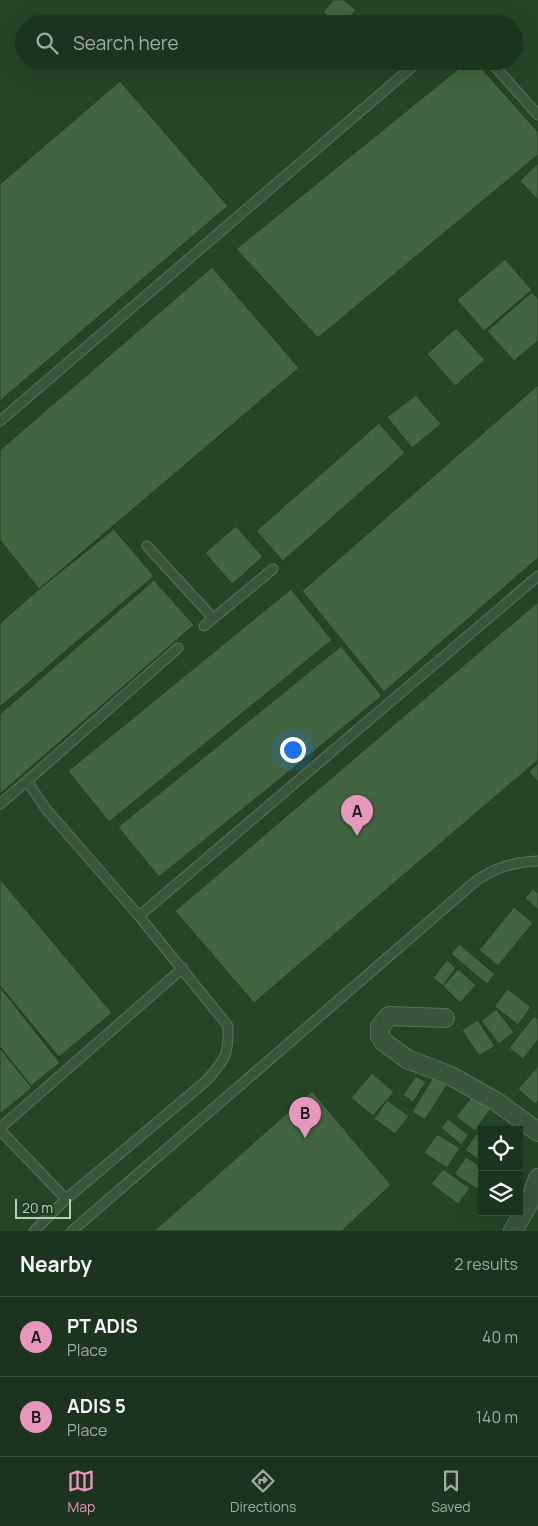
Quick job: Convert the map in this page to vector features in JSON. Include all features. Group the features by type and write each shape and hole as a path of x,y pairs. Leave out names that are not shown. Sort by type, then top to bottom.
{"street":[{"path":"445,1018 390,1016 380,1028 380,1036 384,1042 407,1058 451,1076 497,1102 538,1132"},
{"path":"513,1231 531,1199 538,1178"}],"lane":[{"path":"0,421 409,70"},
{"path":"498,70 538,115"},
{"path":"147,546 213,618"},
{"path":"204,626 273,569"},
{"path":"139,916 538,576"},
{"path":"0,804 178,648"},
{"path":"27,781 46,809 183,968 228,1026 229,1047 222,1063 206,1081 66,1199 34,1231"},
{"path":"72,1231 477,880 493,870 514,862 538,861"},
{"path":"66,1199 0,1129 183,968"}],"building":[{"path":"333,0 344,0 356,10 352,15 326,15 323,12"},
{"path":"457,70 483,70 538,132 538,155 318,338 236,249"},
{"path":"120,81 228,206 0,401 0,184"},
{"path":"538,163 538,200 520,181"},
{"path":"505,259 532,290 484,331 457,300"},
{"path":"212,267 299,368 39,589 0,540 0,450"},
{"path":"532,292 538,299 538,341 514,361 487,331"},
{"path":"456,328 485,360 455,386 427,354"},
{"path":"538,385 538,558 384,692 302,591"},
{"path":"416,395 441,424 412,448 387,417"},
{"path":"379,423 405,453 283,561 256,531"},
{"path":"236,526 263,557 232,584 205,553"},
{"path":"114,529 154,576 0,707 0,623"},
{"path":"154,580 194,625 0,794 0,714"},
{"path":"291,589 332,640 109,822 68,771"},
{"path":"538,602 538,760 254,1003 175,911"},
{"path":"341,646 382,696 159,877 118,827"},
{"path":"538,763 538,782 529,772"},
{"path":"0,879 112,1013 59,1057 0,986"},
{"path":"533,889 538,893 538,910 525,898"},
{"path":"514,907 533,923 498,966 479,950"},
{"path":"459,944 495,974 487,984 451,954"},
{"path":"447,960 456,968 443,986 433,978"},
{"path":"458,969 476,985 460,1003 443,986"},
{"path":"0,987 60,1063 31,1086 0,1047"},
{"path":"508,989 531,1007 518,1025 494,1006"},
{"path":"496,1009 514,1032 499,1044 481,1021"},
{"path":"534,1016 538,1019 538,1040 523,1059 509,1048"},
{"path":"478,1020 495,1046 479,1056 462,1030"},
{"path":"0,1048 32,1088 0,1114"},
{"path":"538,1066 538,1101 535,1104 518,1089"},
{"path":"372,1073 394,1092 373,1116 351,1098"},
{"path":"416,1076 426,1082 413,1102 403,1095"},
{"path":"433,1077 447,1085 425,1120 412,1112"},
{"path":"312,1091 391,1185 342,1231 154,1231"},
{"path":"473,1095 491,1108 475,1131 456,1117"},
{"path":"387,1100 409,1116 395,1134 374,1119"},
{"path":"448,1119 469,1135 461,1145 441,1128"},
{"path":"477,1133 478,1159 465,1150"},
{"path":"437,1134 460,1148 447,1168 424,1153"},
{"path":"466,1157 478,1164 478,1188 477,1189 454,1174"},
{"path":"443,1169 470,1188 458,1204 431,1184"}],"place":[{"name":"PT ADIS","path":"357,836"},
{"name":"ADIS 5","path":"305,1138"}]}
